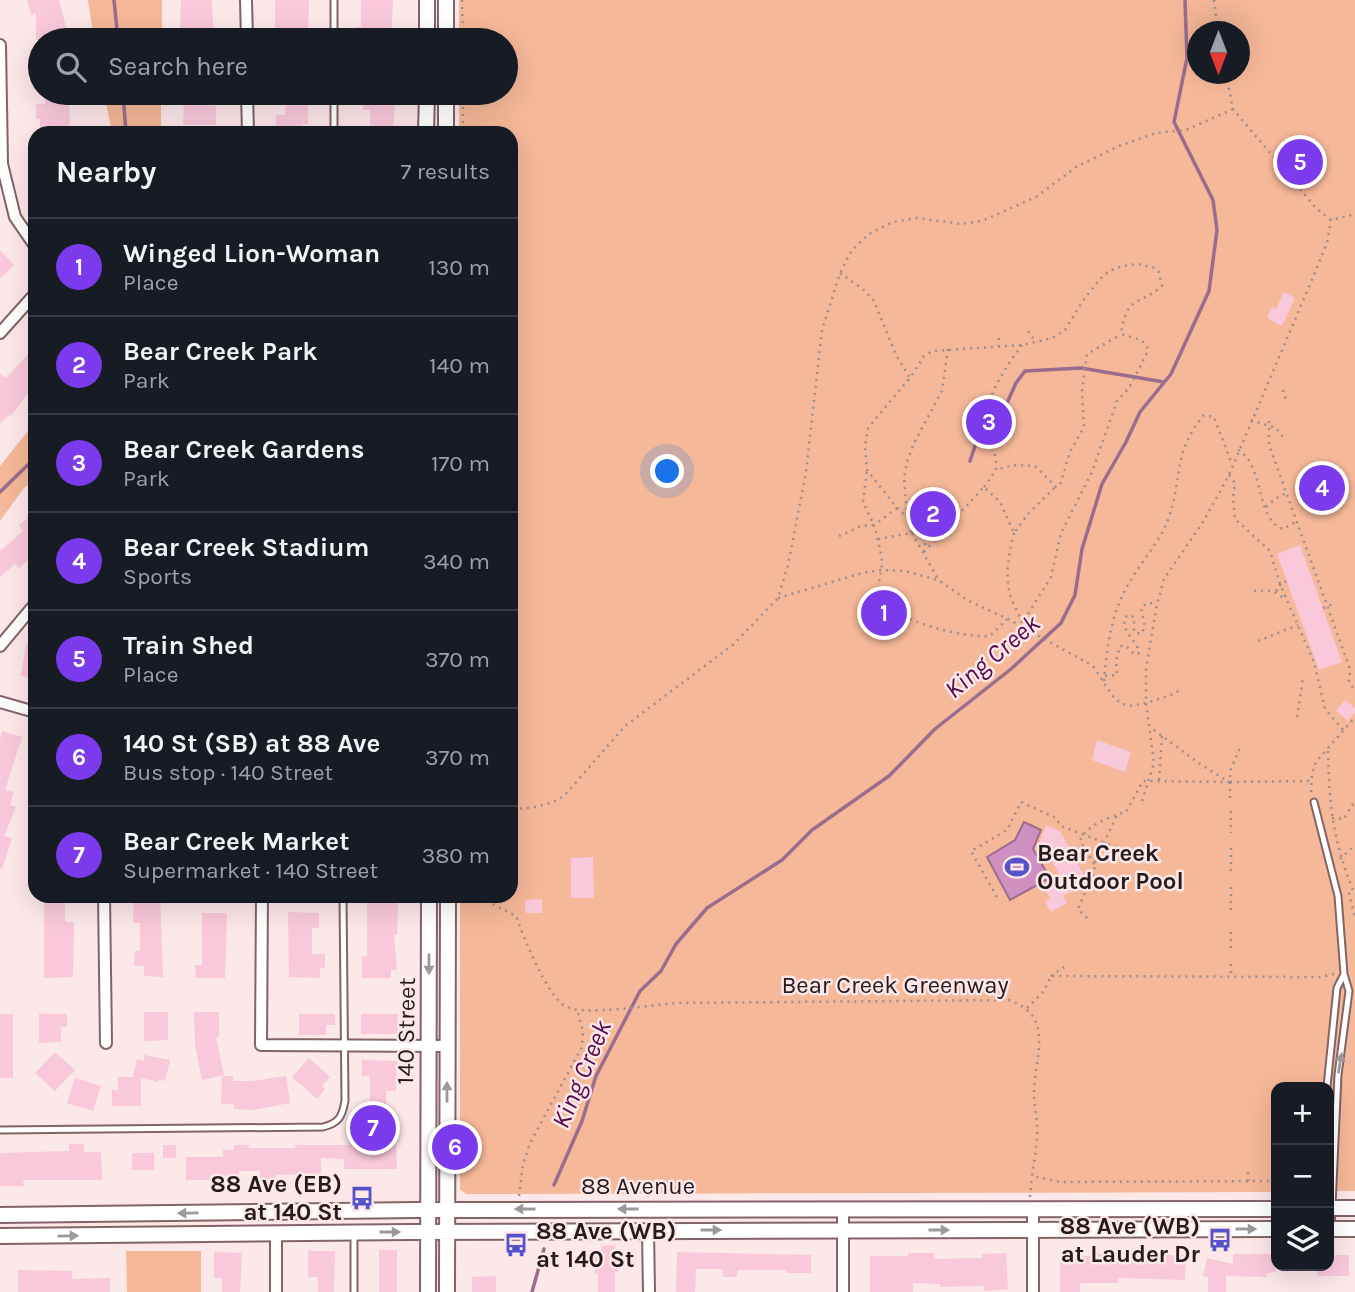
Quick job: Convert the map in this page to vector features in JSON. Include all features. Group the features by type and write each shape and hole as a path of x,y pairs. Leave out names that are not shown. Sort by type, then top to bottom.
{"main road":[{"path":"427,0 427,28"},
{"path":"446,0 446,28"},
{"path":"426,126 427,105"},
{"path":"446,105 446,126"},
{"name":"140 Street","path":"428,1292 429,903"},
{"name":"140 Street","path":"447,1292 448,903"},
{"name":"88 Avenue","path":"0,1215 843,1209 1031,1203 1271,1209"},
{"path":"1334,1208 1355,1208"},
{"path":"1334,1228 1355,1229"},
{"name":"88 Avenue","path":"0,1236 1271,1229"}],"street":[{"path":"246,0 247,28"},
{"path":"0,53 2,164 15,217 28,236"},
{"path":"247,105 248,126"},
{"path":"0,333 28,302"},
{"path":"0,646 28,612"},
{"path":"0,702 28,710"},
{"path":"104,903 106,1043"},
{"path":"262,903 261,1045 447,1046"},
{"path":"1031,1203 1033,1292"},
{"path":"843,1209 843,1292"},
{"path":"648,1231 649,1292"},
{"path":"276,1233 276,1292"}],"lane":[{"path":"334,0 334,28"},
{"path":"334,105 334,126"},
{"path":"1314,802 1338,896 1344,974 1349,991 1338,1074 1334,1145"},
{"path":"0,1130 323,1127 335,1124 342,1115 345,1101 343,903"},
{"path":"1327,1082 1336,988 1344,974"},
{"path":"354,1232 354,1292"}],"path":[{"path":"463,0 463,28"},
{"path":"1214,0 1217,21"},
{"path":"1228,84 1233,109 1317,208 1331,220"},
{"path":"463,105 463,126"},
{"path":"518,808 542,806 564,796 631,721 734,644 778,598 788,565 806,472 818,347 827,309 852,250 869,234 893,222 917,218 961,224 982,221 1036,197 1076,167 1119,146 1156,133 1181,131 1233,109"},
{"path":"1331,220 1355,214"},
{"path":"1142,801 1150,780 1154,753 1146,703 1146,668 1157,604 1168,572 1203,522 1228,475 1327,243 1331,220"},
{"path":"1007,619 995,633 980,637 952,633 915,621 890,609 881,601 878,539 863,502 868,428 928,353 948,348 1022,345 1052,338 1065,330 1082,302 1109,271 1130,264 1154,268 1161,276 1161,286 1130,307 1121,334 1100,348 1088,352 1086,356 1083,382 1084,427 1070,452 1060,485 1029,513 1014,533 1008,556 1008,575 1011,599 1022,624 1028,630 1093,666 1114,698 1121,703 1129,706 1146,703 1181,689"},
{"path":"841,273 874,301 896,355 910,378"},
{"path":"1028,331 1036,342"},
{"path":"1022,624 1051,576 1061,533 1092,472 1110,416 1122,393 1129,388 1148,351 1142,340 1121,334"},
{"path":"999,338 999,346"},
{"path":"923,552 984,487 996,470 997,459 988,426 988,410 1001,374 1022,345"},
{"path":"938,580 912,533 907,517 904,478 914,443 943,391 948,348"},
{"path":"1283,390 1286,400"},
{"path":"1104,679 1116,607 1165,526 1183,449 1204,415 1214,417 1232,465"},
{"path":"1251,420 1269,423 1285,440"},
{"path":"1269,423 1269,445 1334,633 1350,669 1349,681 1355,691"},
{"path":"1238,450 1249,458 1269,519 1276,527 1283,529 1296,522"},
{"path":"996,470 1013,465 1035,466 1055,487"},
{"path":"867,470 907,517"},
{"path":"1228,475 1235,483 1235,519 1270,551 1280,584 1308,643 1325,709 1344,731"},
{"path":"984,487 1000,502 1014,533"},
{"path":"1266,508 1286,493"},
{"path":"839,536 860,526 874,525 897,508"},
{"path":"923,552 930,512"},
{"path":"878,539 912,533"},
{"path":"1304,545 1310,542"},
{"path":"778,598 862,573 881,570 905,571 938,580 967,600 1022,624"},
{"path":"1280,584 1287,581"},
{"path":"1254,591 1279,590 1280,584"},
{"path":"1273,591 1288,601"},
{"path":"1104,679 1117,675 1116,661 1120,646 1126,646 1135,655 1138,654 1137,645 1125,628 1125,617 1134,617 1134,632 1141,634 1145,627 1141,608 1147,603 1157,604"},
{"path":"1325,607 1333,604"},
{"path":"1295,618 1300,616"},
{"path":"1258,641 1298,625"},
{"path":"1347,661 1353,658"},
{"path":"1297,717 1303,678"},
{"path":"1311,792 1316,762 1355,717"},
{"path":"1150,727 1229,782"},
{"path":"1159,780 1162,736"},
{"path":"1230,798 1230,771 1240,748"},
{"path":"1328,751 1332,818 1340,859 1353,890 1349,893"},
{"path":"1087,918 1078,909 1096,870 1080,841 1082,835 1126,812 1143,781 1311,781"},
{"path":"997,897 971,851 1007,830 1021,802 1056,818 1061,826 1121,849"},
{"path":"1332,818 1344,819 1355,804"},
{"path":"1230,811 1231,833"},
{"path":"1094,864 1117,815"},
{"path":"1340,859 1355,845"},
{"path":"1231,848 1231,872"},
{"path":"1231,887 1231,910"},
{"path":"1349,893 1355,897"},
{"path":"1349,893 1355,917"},
{"path":"491,903 516,916 526,945 555,998 567,1008 578,1009 583,1031 582,1047 530,1143 523,1164 519,1199"},
{"path":"1231,928 1231,948"},
{"path":"1231,964 1231,976"},
{"path":"1027,1008 1044,991 1051,975 1066,965"},
{"path":"1051,975 1321,977 1334,974"},
{"name":"Bear Creek Greenway","path":"578,1009 638,1009 679,1003 1009,1000 1027,1008 1039,1028 1034,1094 1038,1129 1031,1203"},
{"path":"1248,1170 1248,1181"},
{"path":"1032,1176 1060,1182 1271,1181"}],"shaded area":[{"path":"88,0 162,0 162,28 92,28"},
{"path":"459,0 1355,0 1355,1191 1334,1191 1334,1082 1271,1082 1271,1192 466,1194 460,1189 460,903 518,903 518,126 459,126 459,105 518,105 518,28 459,28"},
{"path":"106,105 161,105 161,126 111,126"},
{"path":"28,431 28,485 0,521 0,466"},
{"path":"1024,822 1041,830 1033,849 1050,878 1010,900 987,857 1015,840"},
{"path":"126,1251 201,1251 201,1292 127,1292"}],"building":[{"path":"27,0 59,0 66,28 36,28 36,13 31,15"},
{"path":"181,0 212,0 213,28 180,28"},
{"path":"275,0 309,0 308,28 275,28"},
{"path":"361,0 393,0 392,28 356,28 361,27"},
{"path":"36,105 69,105 70,126 40,126 40,119 36,119"},
{"path":"184,105 216,106 216,125 183,125"},
{"path":"286,105 308,105 308,124 276,126 276,115 285,115"},
{"path":"363,105 394,105 393,126 370,126 370,110 363,110"},
{"path":"0,250 14,265 0,279"},
{"path":"1284,292 1295,298 1282,326 1267,318 1272,307 1276,309"},
{"path":"28,354 28,393 11,416 0,424 0,374 6,378"},
{"path":"28,518 28,560 19,568 15,564 0,577 0,551 23,531 19,525"},
{"path":"1300,545 1342,662 1319,670 1277,554"},
{"path":"26,644 28,644 28,677 21,676"},
{"path":"1345,700 1355,708 1348,721 1336,711"},
{"path":"2,731 22,737 5,790 14,792 10,805 16,807 4,836 12,838 0,869 0,738"},
{"path":"1097,740 1131,752 1125,772 1092,760"},
{"path":"1046,825 1060,831 1088,883 1063,896 1067,903 1051,912 1045,902 1050,899 1044,886 1061,877 1039,844"},
{"path":"593,857 594,898 571,898 571,858"},
{"path":"542,899 542,913 525,913 525,900"},
{"path":"44,903 65,903 65,922 74,922 73,977 44,978"},
{"path":"134,903 160,903 163,977 144,976 144,966 134,966 135,951 140,951 140,923 133,923"},
{"path":"367,903 398,903 397,935 394,935 397,970 391,970 391,978 362,978 362,956 367,956"},
{"path":"288,912 319,913 319,928 312,928 312,954 325,954 325,968 320,968 320,978 289,977"},
{"path":"202,913 227,913 225,978 196,978 195,965 202,965"},
{"path":"144,1012 168,1012 168,1040 144,1041"},
{"path":"194,1012 219,1012 219,1037 216,1037 224,1075 202,1080 195,1044"},
{"path":"0,1014 13,1014 13,1078 0,1078"},
{"path":"39,1014 67,1014 67,1027 61,1027 61,1042 39,1043"},
{"path":"299,1014 335,1014 335,1025 326,1025 326,1035 299,1035"},
{"path":"361,1014 398,1014 397,1034 361,1034"},
{"path":"55,1052 75,1070 55,1091 35,1073"},
{"path":"144,1055 170,1060 165,1081 141,1078 141,1106 112,1106 112,1089 118,1091 118,1077 136,1077 133,1076 137,1059 144,1061"},
{"path":"309,1058 330,1077 322,1086 325,1089 317,1099 292,1077"},
{"path":"362,1060 397,1061 396,1091 386,1091 387,1144 396,1144 397,1169 344,1169 344,1159 321,1158 321,1174 276,1175 276,1180 260,1180 260,1171 239,1171 239,1180 186,1180 186,1157 223,1157 223,1150 234,1150 234,1145 249,1145 249,1148 295,1148 295,1145 349,1145 349,1142 359,1142 359,1107 370,1107 370,1076 362,1076"},
{"path":"222,1076 233,1076 233,1081 252,1081 286,1076 290,1103 252,1110 234,1109 234,1104 221,1104"},
{"path":"75,1078 101,1086 93,1111 67,1103"},
{"path":"69,1144 84,1144 84,1152 101,1152 102,1180 23,1180 24,1186 0,1186 0,1153 69,1151"},
{"path":"163,1145 176,1145 176,1158 163,1158"},
{"path":"132,1153 154,1153 154,1170 132,1170"},
{"path":"615,1245 618,1272 615,1272 615,1292 598,1292 598,1274 595,1274 593,1255 601,1254 601,1246"},
{"path":"379,1250 397,1250 397,1292 379,1292"},
{"path":"308,1251 335,1251 334,1292 318,1292 318,1277 308,1277"},
{"path":"214,1252 242,1253 240,1292 222,1292 222,1278 214,1278"},
{"path":"677,1252 811,1255 811,1273 737,1270 737,1277 723,1277 723,1269 696,1269 695,1292 676,1292"},
{"path":"908,1253 934,1253 934,1259 982,1258 982,1254 1006,1253 1008,1289 984,1291 984,1286 940,1287 940,1284 913,1283 913,1292 870,1292 870,1256 908,1256"},
{"path":"1106,1254 1106,1260 1125,1261 1126,1255 1186,1255 1185,1280 1118,1278 1118,1283 1080,1283 1080,1292 1060,1292 1060,1256"},
{"path":"1233,1254 1271,1254 1271,1271 1276,1272 1267,1273 1266,1277 1226,1276 1226,1292 1208,1292 1208,1277 1203,1276 1207,1258 1233,1264"},
{"path":"1334,1255 1349,1255 1349,1276 1317,1276 1317,1271 1334,1271"},
{"path":"18,1270 72,1271 72,1279 110,1278 110,1292 18,1292"},
{"path":"496,1276 496,1292 472,1292 472,1277"}],"waterway":[{"path":"114,0 117,28"},
{"name":"King Creek","path":"554,1185 582,1121 596,1076 640,991 661,971 676,944 707,908 782,860 812,830 889,776 935,729 1011,669 1061,623 1075,595 1082,549 1102,484 1140,412 1171,374 1209,291 1217,230 1213,200 1174,122 1187,58 1185,0"},
{"path":"124,105 125,126"},
{"path":"970,461 978,437 998,423 1016,383 1025,371 1081,368 1164,382"},
{"path":"0,492 28,465"},
{"name":"King Creek","path":"532,1292 544,1249"}],"place":[{"name":"Train Shed","path":"1300,162"},
{"name":"Bear Creek Gardens","path":"989,422"},
{"name":"Bear Creek Stadium","path":"1322,488"},
{"name":"Bear Creek Park","path":"933,514"},
{"name":"Winged Lion-Woman","path":"884,613"},
{"name":"Bear Creek Outdoor Pool","path":"1017,867"},
{"name":"Bear Creek Market","path":"373,1128"},
{"name":"140 St (SB) at 88 Ave","path":"455,1147"},
{"name":"88 Ave (EB) at 140 St","path":"362,1198"},
{"name":"88 Ave (WB) at Lauder Dr","path":"1220,1240"},
{"name":"88 Ave (WB) at 140 St","path":"516,1245"}]}
